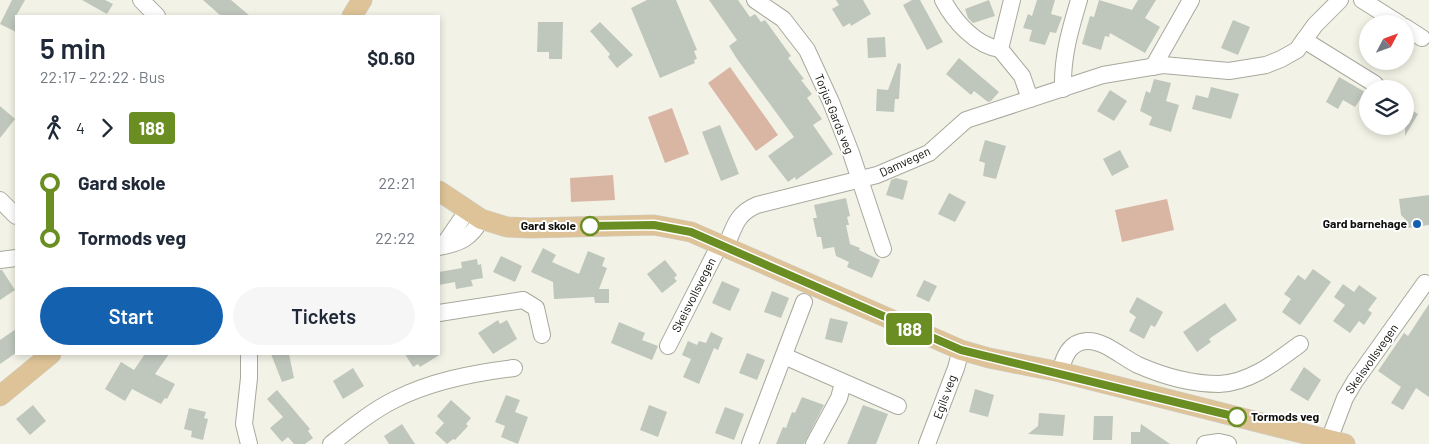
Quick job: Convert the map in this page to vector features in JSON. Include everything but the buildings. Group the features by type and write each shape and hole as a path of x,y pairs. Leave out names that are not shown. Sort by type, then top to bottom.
{"main road":[{"path":"353,15 362,0"},
{"path":"368,15 377,0"},
{"path":"440,181 470,212"},
{"name":"Skeisvollsvegen","path":"440,193 470,212 507,227 654,225 691,232 838,298 961,350 989,358 1060,372 1337,442"},
{"path":"0,396 49,355"}],"street":[{"path":"141,0 156,15"},
{"name":"Torjus Gards veg","path":"755,0 783,19 807,50 831,102 883,249"},
{"path":"943,0 951,15 961,27 992,48 1000,49 1022,76 1030,99"},
{"path":"1000,49 1012,0"},
{"path":"1063,89 1062,68 1065,46 1079,0"},
{"path":"1153,67 1191,0"},
{"name":"Damvegen","path":"723,245 738,217 747,209 860,180 908,163 929,153 966,120 1103,75 1164,65 1229,71 1245,69 1281,59 1297,50 1315,25 1340,0"},
{"path":"1362,0 1386,15"},
{"path":"1414,33 1422,38"},
{"path":"1304,40 1368,80"},
{"path":"0,200 15,215"},
{"path":"441,246 470,212"},
{"name":"Skeisvollsvegen","path":"668,346 723,245"},
{"path":"0,260 15,258"},
{"name":"Skeisvollsvegen","path":"1337,442 1345,398 1425,283"},
{"path":"440,313 523,300 536,308 542,335"},
{"path":"750,444 804,302"},
{"path":"1060,372 1065,355 1069,349 1077,343 1086,341 1096,342 1160,374 1194,382 1220,384 1235,382 1252,375 1300,344"},
{"name":"Egils veg","path":"926,444 956,368 961,350"},
{"path":"249,355 250,378 244,424 249,444"},
{"path":"784,356 898,406"},
{"path":"331,444 357,424 394,400 426,386 481,372 514,368"},
{"path":"814,444 839,398 843,383"},
{"path":"1205,444 1228,444"}],"shaded area":[{"path":"730,67 778,135 756,151 708,83"},
{"path":"672,108 689,154 665,163 648,117"},
{"path":"613,175 615,200 571,202 570,178"},
{"path":"1167,199 1174,230 1122,242 1115,210"}],"bus line":[{"name":"188","path":"590,226 621,224 654,225 673,227 691,232 706,237 909,329 961,350 989,358 1060,372 1237,417"}],"place":[{"name":"Gard barnehage","path":"1417,224"},
{"name":"Gard skole","path":"590,226"},
{"name":"Tormods veg","path":"1237,417"}]}
